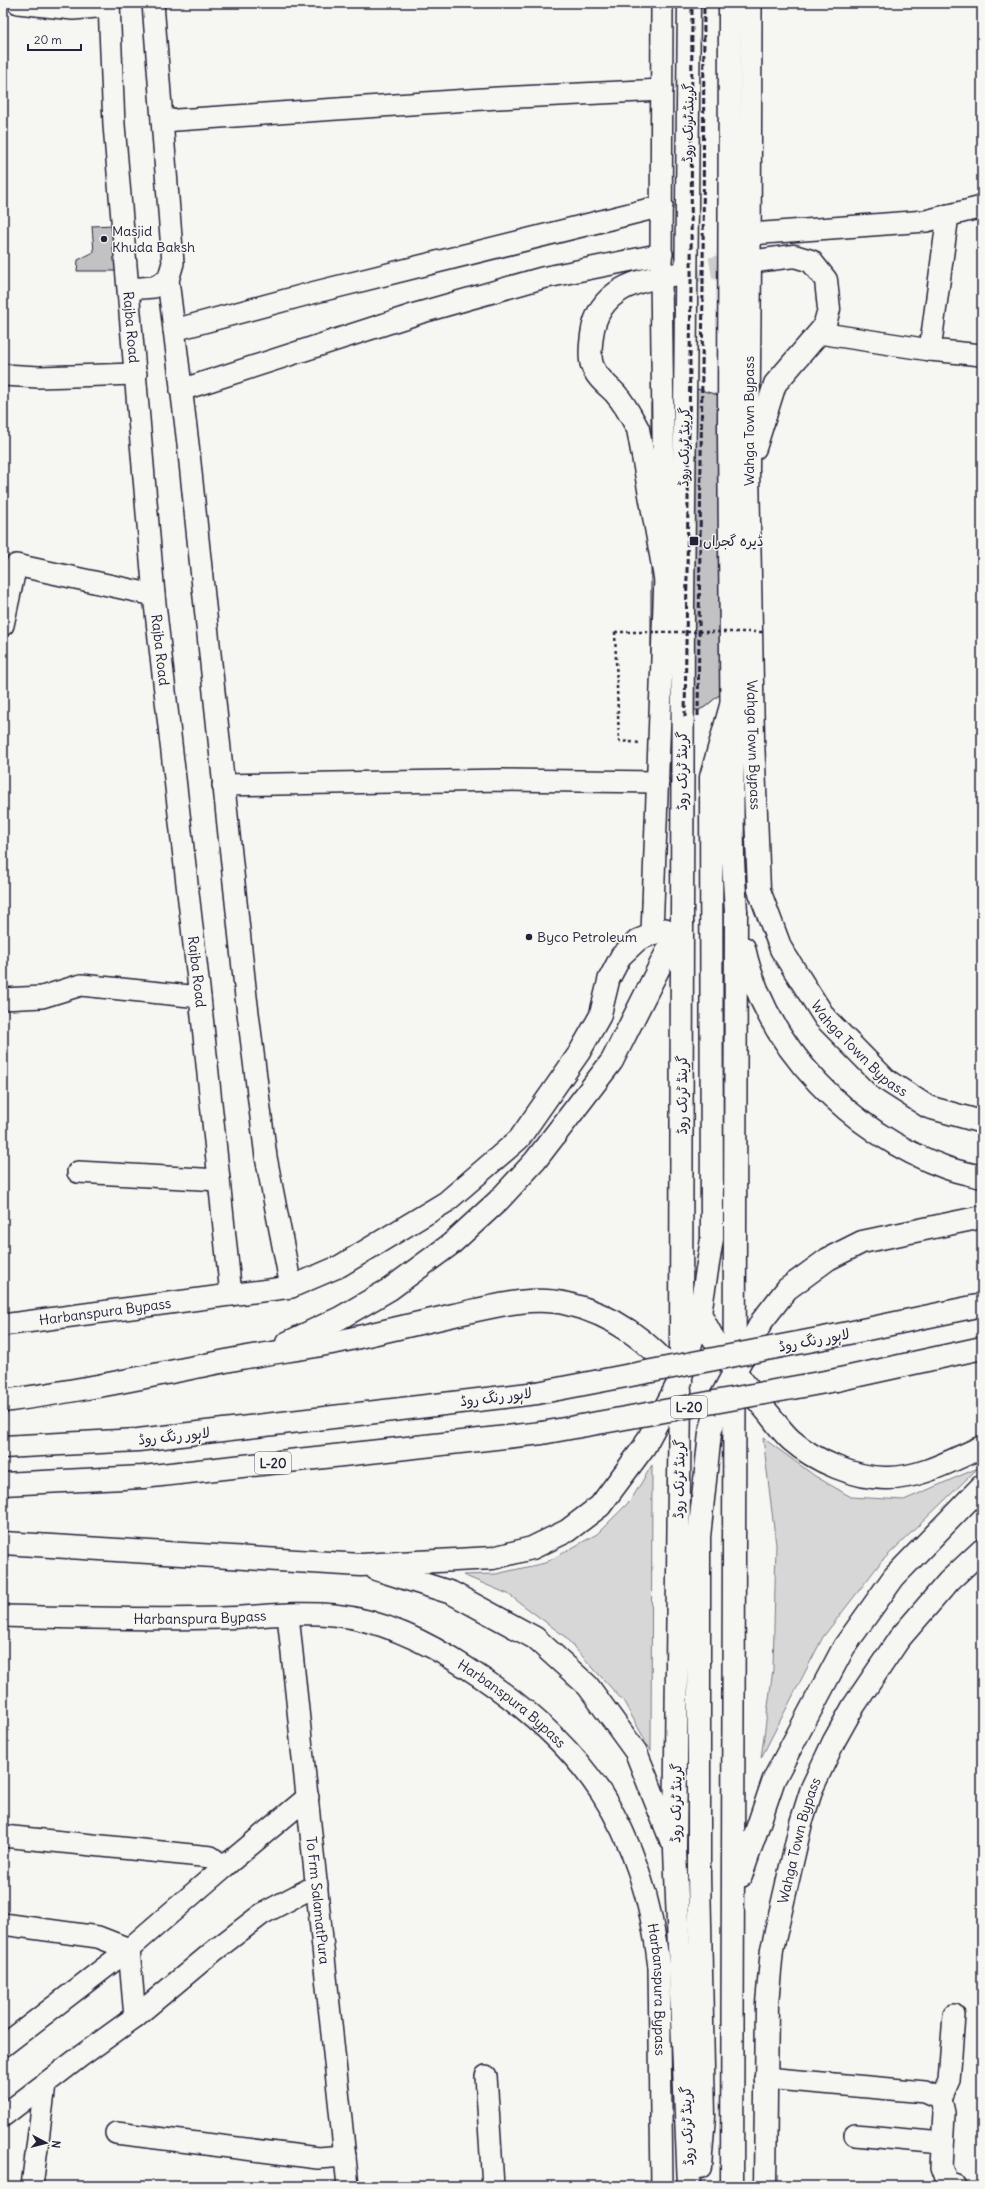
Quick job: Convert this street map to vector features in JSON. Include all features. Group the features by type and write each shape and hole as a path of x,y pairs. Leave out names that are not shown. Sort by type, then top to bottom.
{"main road":[{"name":"گرینڈ ٹرنک روڈ","path":"689,3 683,591 682,1270 675,1850 689,2186"},
{"path":"730,3 729,436 733,861 736,912 732,2186"},
{"path":"746,262 794,256 811,262 826,280 829,308 824,327 775,384 748,470"},
{"name":"Wahga Town Bypass","path":"746,262 753,738 759,890 781,948 825,1018 886,1080 928,1107 982,1122"},
{"path":"665,577 638,429 626,408 603,382 592,365 591,344 597,312 606,301 626,287 670,275"},
{"path":"3,1543 361,1564 493,1558 532,1548 567,1531 600,1506 624,1476 648,1441 680,1380 700,1313 712,1239 711,777 732,702"},
{"path":"733,861 759,890"},
{"path":"736,912 750,974 776,1028 807,1070 850,1113 899,1146 947,1168 982,1177"},
{"path":"265,1354 340,1318 390,1289 451,1244 498,1201 535,1161 612,1061 682,923"},
{"path":"698,2186 704,2116 699,1876 699,1537 710,1433 719,1400 762,1321 787,1289 828,1259 862,1242 982,1217"},
{"path":"682,1270 700,1313 735,1372 791,1440 824,1461 848,1472 887,1478 912,1476 982,1447"},
{"path":"3,1401 110,1384 345,1340 492,1307 533,1300 567,1303 603,1315 632,1331 658,1353 680,1380 699,1408 733,1491"},
{"name":"لاہور رنگ روڈ","path":"3,1447 138,1440 537,1393 829,1337 982,1305"},
{"name":"L-20","path":"3,1484 143,1477 542,1434 836,1380 982,1348"},
{"path":"734,1901 748,1852 774,1779 844,1647 894,1577 982,1486"},
{"name":"Wahga Town Bypass","path":"765,2186 766,2003 772,1948 801,1823 812,1788 834,1741 853,1707 899,1639 949,1581 982,1550"},
{"path":"361,1564 452,1593 535,1638 588,1686 636,1752 675,1850"}],"street":[{"path":"18,3 73,9 109,4"},
{"path":"153,3 162,121 174,330 182,390 246,997 266,1158 291,1287"},
{"path":"652,933 665,577 670,275 662,254 662,3"},
{"path":"746,262 750,234 751,3"},
{"name":"Rajba Road","path":"109,4 114,125 154,595 200,997 231,1295"},
{"path":"162,121 490,98 662,90"},
{"path":"174,330 312,293 662,206"},
{"path":"750,234 926,221 982,207"},
{"path":"930,350 948,215"},
{"path":"182,390 419,313 542,278 662,254"},
{"path":"129,289 154,287 170,271"},
{"path":"819,333 930,350 982,355"},
{"path":"3,375 39,377 136,374"},
{"path":"3,625 9,563 154,595"},
{"path":"223,785 503,780 658,782"},
{"name":"Harbanspura Bypass","path":"3,1325 291,1287 340,1266 446,1202 518,1139 579,1053 600,1016 610,979 621,956 638,940 652,933 682,923"},
{"path":"3,999 19,1000 42,997 81,985 200,997"},
{"path":"78,1172 219,1180"},
{"name":"Harbanspura Bypass","path":"3,1616 150,1620 288,1615 334,1615 367,1622 403,1633 440,1650 498,1688 526,1710 568,1749 596,1783 619,1822 642,1879 656,1938 659,1967 662,2186"},
{"name":"To Frm SalamatPura","path":"288,1615 348,2186"},
{"path":"3,2046 129,1949 308,1797"},
{"path":"3,1836 212,1857 224,1867"},
{"path":"3,2116 135,2017 214,1951 262,1914 317,1885"},
{"path":"3,1924 98,1937 129,1949"},
{"path":"129,1949 135,2017"},
{"path":"954,2015 949,2081 941,2099 944,2113 941,2167 947,2183 956,2186"},
{"path":"486,2076 493,2186"},
{"path":"765,2078 925,2092 941,2099"},
{"path":"32,2186 45,2085"},
{"path":"116,2133 318,2158 345,2156"},
{"path":"855,2135 942,2143"}],"path":[{"path":"618,741 616,632 764,632"}],"shaded area":[{"path":"763,1438 815,1476 851,1497 904,1500 978,1468 881,1562 823,1637 761,1758 773,1669 776,1545"},
{"path":"652,1465 651,1751 624,1702 563,1635 508,1594 463,1575 496,1574 545,1563 597,1534 631,1500"}],"building":[{"name":"Masjid Khuda Baksh","path":"114,225 119,271 77,271 78,260 94,252 92,226"},
{"path":"697,389 718,395 728,401 725,690 705,707 699,710 690,710 670,703 651,685 651,403 668,391"}],"tunnel":[{"path":"678,274 741,263"}],"railway":[{"path":"685,717 691,287 692,3"},
{"path":"698,716 703,287 704,3"}],"place":[{"name":"Masjid Khuda Baksh","path":"104,239"},
{"name":"ڈیرہ گجراں","path":"694,541"},
{"name":"Byco Petroleum","path":"529,937"}]}
